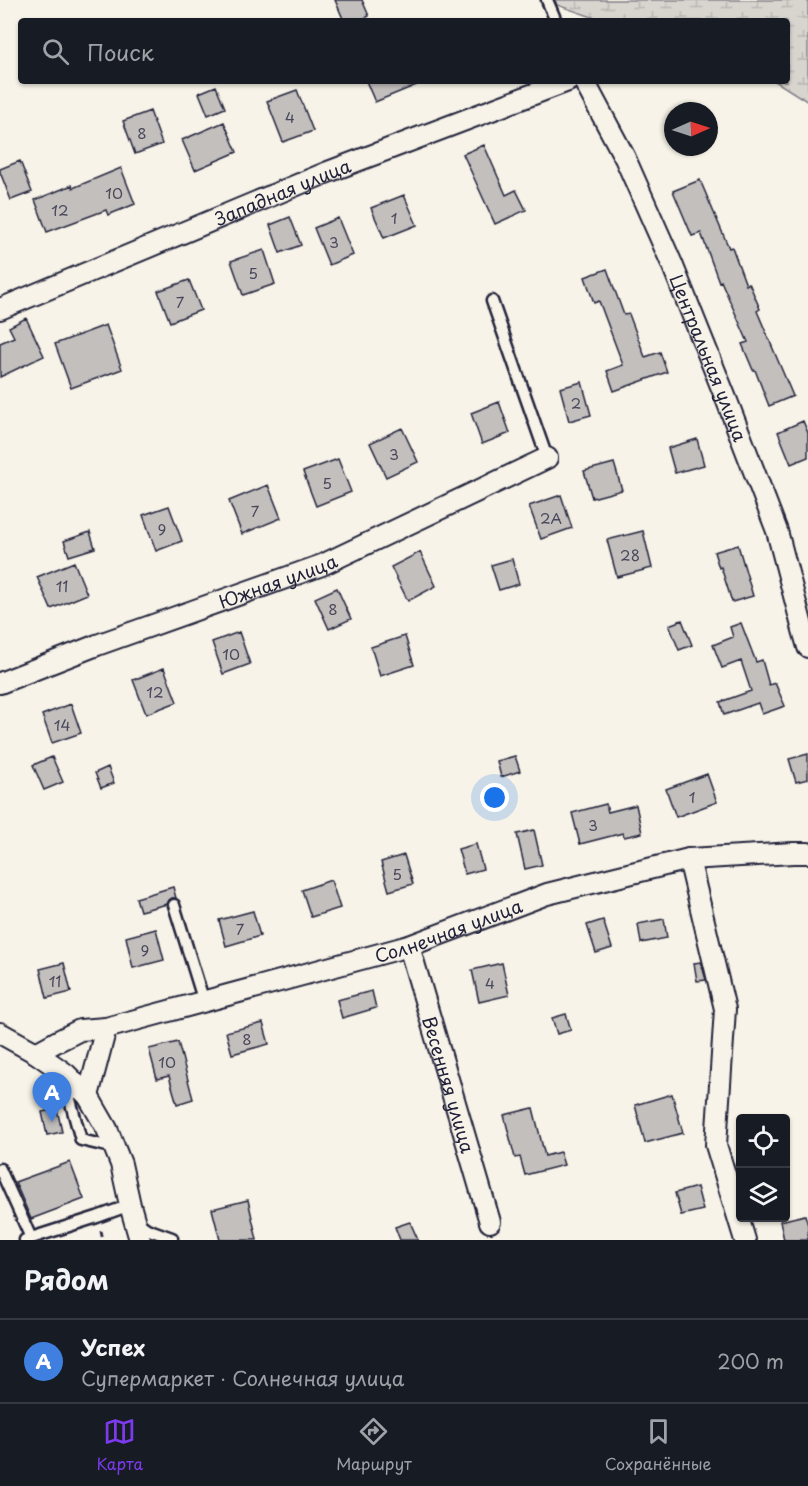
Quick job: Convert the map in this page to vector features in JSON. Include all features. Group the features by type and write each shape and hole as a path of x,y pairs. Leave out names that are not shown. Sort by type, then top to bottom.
{"street":[{"name":"Западная улица","path":"0,309 328,172 560,84"},
{"name":"Центральная улица","path":"586,84 630,168 672,264 727,401 777,531 808,647"},
{"name":"Южная улица","path":"0,683 97,645 322,565 548,458"},
{"name":"Солнечная улица","path":"36,1053 80,1030 106,1028 409,946 547,894 689,859 803,850"},
{"path":"689,859 725,1009 716,1144 745,1240"},
{"name":"Весенняя улица","path":"409,946 490,1222"},
{"path":"84,1093 106,1028"},
{"path":"0,1033 36,1053 66,1074 84,1093 107,1129 115,1148 140,1240"}],"lane":[{"path":"547,0 555,18"},
{"path":"492,301 548,458"},
{"path":"174,905 204,1002"},
{"path":"84,1093 69,1096 81,1140 115,1148"},
{"path":"0,1169 28,1239 98,1217 133,1213 147,1228 172,1238 172,1240"}],"green space":[{"path":"555,0 808,0 808,102 780,84 790,84 790,18 595,18 557,5"}],"building":[{"path":"335,0 362,0 369,16 343,18"},
{"path":"367,84 419,84 375,102"},
{"path":"216,86 225,108 208,115 199,93"},
{"path":"297,90 313,131 283,142 267,101"},
{"path":"150,111 162,144 135,154 123,121"},
{"path":"224,122 237,152 195,170 182,140"},
{"path":"484,145 506,195 516,190 526,210 495,224 463,154"},
{"path":"20,161 32,192 11,200 0,169"},
{"path":"121,168 135,204 108,215 106,210 47,232 35,200 72,185 73,188"},
{"path":"700,180 729,248 732,247 746,285 749,283 760,309 757,311 793,396 769,406 742,344 748,342 721,281 719,282 701,233 692,236 673,191"},
{"path":"404,195 417,225 384,238 371,208"},
{"path":"290,217 301,245 280,253 270,225"},
{"path":"338,218 353,255 329,265 314,228"},
{"path":"264,250 275,284 243,295 231,261"},
{"path":"607,269 624,315 629,314 645,357 660,352 667,372 614,391 607,371 623,365 599,301 594,303 585,277"},
{"path":"189,280 201,310 170,322 158,291"},
{"path":"26,318 44,356 0,377 0,343 14,337 9,327"},
{"path":"106,325 122,369 71,388 55,344"},
{"path":"582,382 591,415 569,421 560,388"},
{"path":"499,402 510,433 482,444 471,413"},
{"path":"803,421 808,433 808,457 791,464 778,432"},
{"path":"402,428 418,462 386,477 370,443"},
{"path":"697,439 704,465 675,473 668,448"},
{"path":"338,459 351,492 316,506 303,472"},
{"path":"614,463 622,490 592,498 584,471"},
{"path":"268,485 281,518 242,534 229,501"},
{"path":"561,495 572,528 541,539 529,506"},
{"path":"169,506 182,541 156,551 143,515"},
{"path":"643,531 652,568 617,577 607,540"},
{"path":"90,532 95,548 69,556 64,541"},
{"path":"738,545 753,596 732,602 714,552"},
{"path":"420,552 436,586 408,601 391,567"},
{"path":"512,559 519,584 499,590 491,565"},
{"path":"74,562 87,594 51,609 37,577"},
{"path":"337,588 351,619 329,629 315,598"},
{"path":"682,620 692,645 679,650 669,625"},
{"path":"741,623 756,662 762,660 769,685 775,683 785,706 762,714 758,703 724,715 720,702 751,691 741,661 722,668 713,645 733,637 730,627"},
{"path":"239,632 250,664 223,674 212,642"},
{"path":"405,636 414,665 380,676 371,647"},
{"path":"164,668 177,702 146,714 133,680"},
{"path":"71,704 81,733 52,743 42,715"},
{"path":"808,754 808,779 796,782 789,759"},
{"path":"515,756 520,771 501,777 497,761"},
{"path":"52,757 63,782 44,790 33,765"},
{"path":"108,767 114,783 101,788 95,773"},
{"path":"707,774 717,802 676,817 666,789"},
{"path":"606,804 608,812 636,805 642,833 624,837 623,833 580,844 572,813"},
{"path":"534,830 542,865 525,869 517,834"},
{"path":"476,844 483,869 465,874 458,849"},
{"path":"404,855 413,884 389,891 381,862"},
{"path":"331,880 340,908 311,917 302,890"},
{"path":"173,887 176,898 169,900 167,904 140,911 136,898"},
{"path":"253,911 260,936 226,946 219,920"},
{"path":"664,919 667,938 641,943 638,924"},
{"path":"603,920 612,948 596,953 587,925"},
{"path":"156,929 164,960 133,968 126,937"},
{"path":"701,962 706,980 697,981 694,963"},
{"path":"64,963 71,992 47,998 40,969"},
{"path":"502,963 509,995 479,1002 472,970"},
{"path":"372,991 376,1008 342,1018 337,1000"},
{"path":"566,1014 571,1030 557,1034 552,1018"},
{"path":"263,1023 269,1044 232,1054 226,1032"},
{"path":"178,1042 193,1099 177,1104 169,1076 157,1079 149,1049"},
{"path":"672,1094 683,1133 645,1143 635,1105"},
{"path":"533,1108 545,1156 560,1152 564,1165 525,1175 520,1157 515,1158 504,1115"},
{"path":"57,1109 62,1132 47,1135 42,1112"},
{"path":"70,1162 84,1199 31,1219 15,1182"},
{"path":"697,1187 703,1210 681,1215 675,1193"},
{"path":"248,1200 257,1240 220,1240 212,1209"},
{"path":"805,1215 808,1240 784,1240 780,1222 790,1222 790,1219"},
{"path":"410,1222 418,1240 400,1240 395,1227"}],"place":[{"name":"Успех","path":"52,1122"}]}
